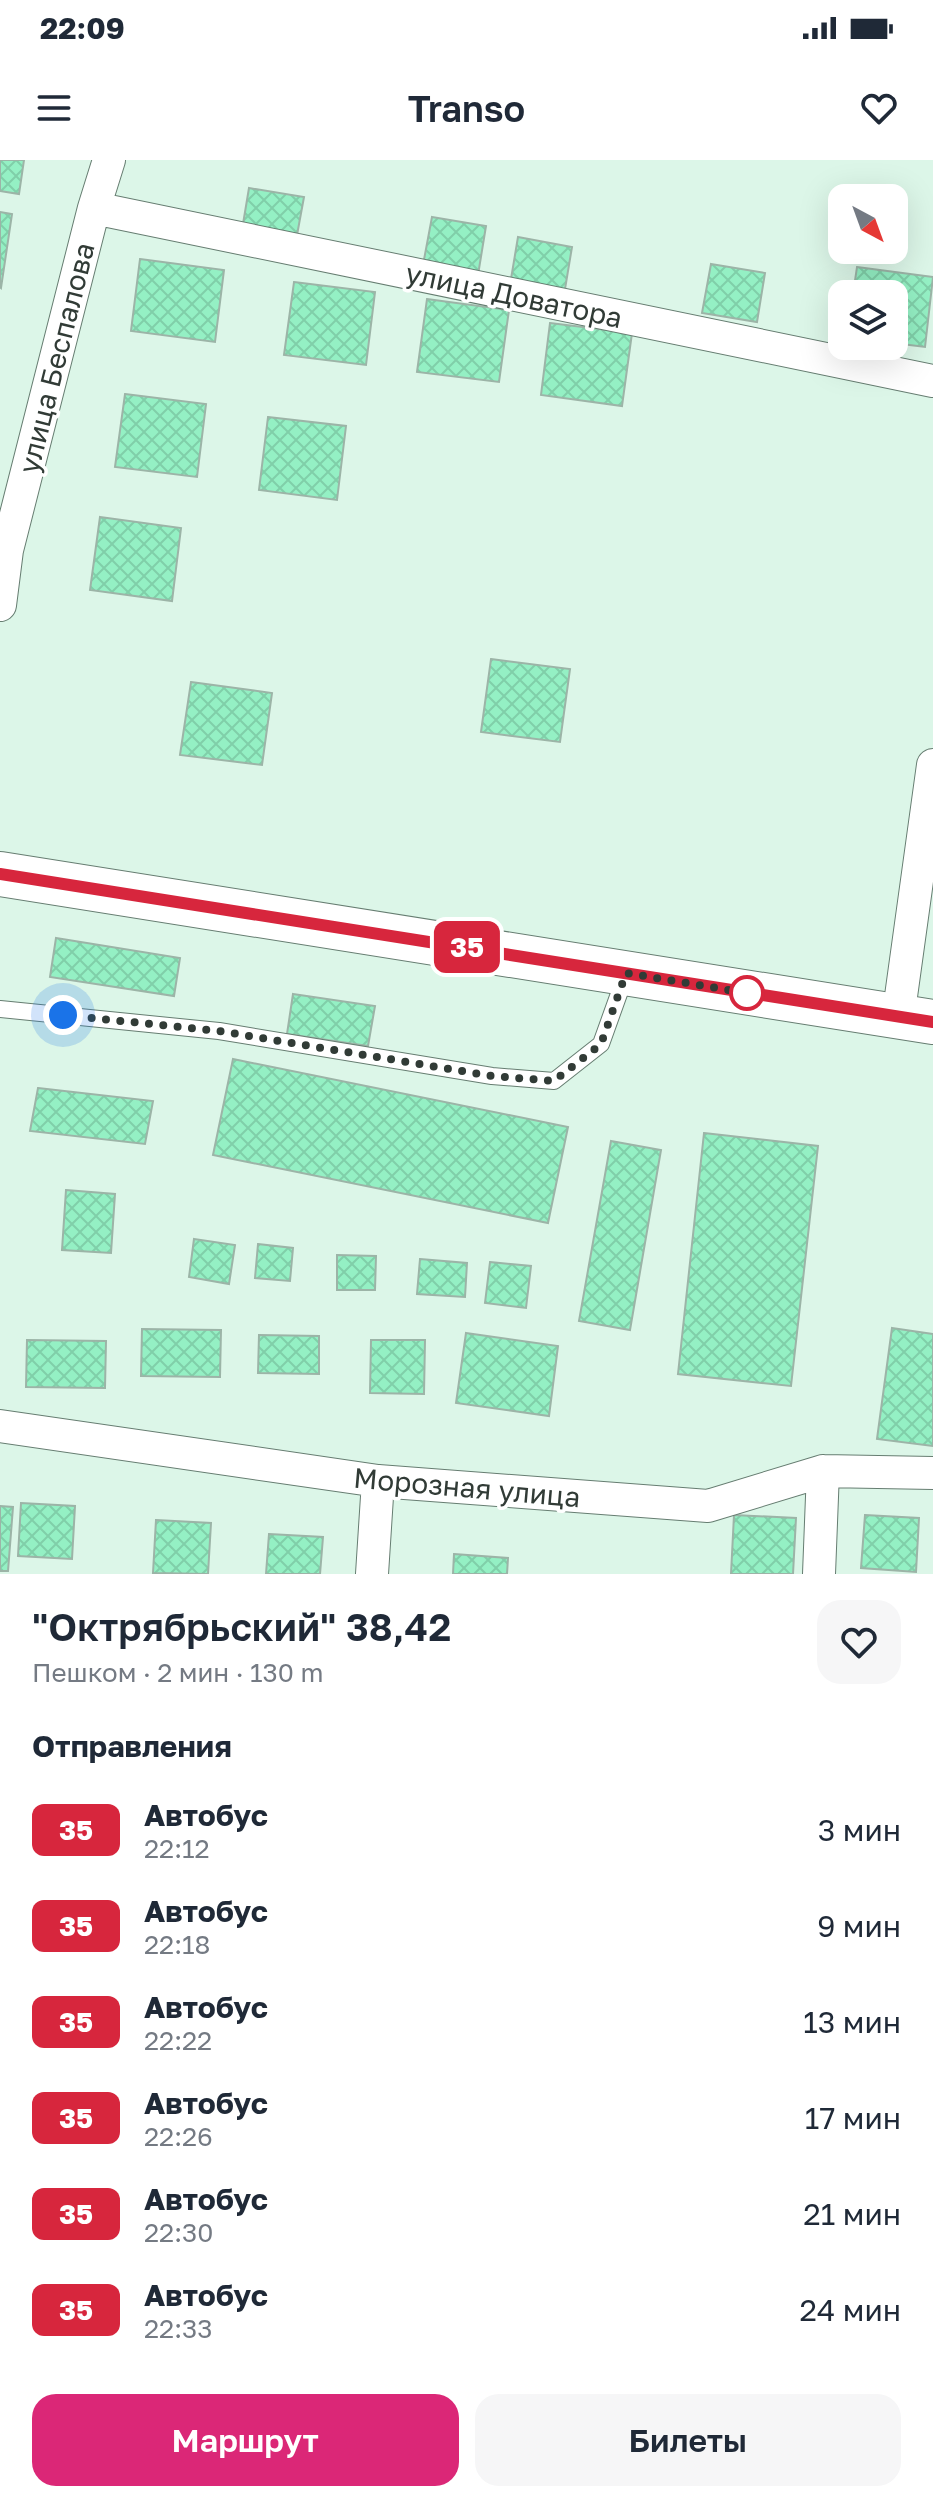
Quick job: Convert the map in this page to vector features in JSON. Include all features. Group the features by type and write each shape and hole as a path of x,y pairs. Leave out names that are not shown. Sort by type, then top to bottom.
{"main road":[{"path":"0,874 916,1020"}],"street":[{"name":"улица Беспалова","path":"0,605 7,550 109,160"},
{"name":"улица Доватора","path":"94,208 933,381"},
{"path":"916,1020 933,765"},
{"name":"Морозная улица","path":"0,1426 378,1481 708,1506 823,1471 933,1473"},
{"path":"819,1574 823,1471"},
{"path":"372,1574 378,1481"}],"lane":[{"path":"0,1009 219,1031 492,1076 554,1081 601,1044 626,973"}],"building":[{"path":"0,160 24,160 19,194 0,191"},
{"path":"249,188 304,197 295,246 241,236"},
{"path":"0,212 12,214 1,288 0,287"},
{"path":"432,217 486,226 478,275 423,265"},
{"path":"518,237 572,247 564,295 510,285"},
{"path":"140,259 224,270 215,342 131,331"},
{"path":"711,264 765,273 757,322 702,313"},
{"path":"857,267 933,277 925,347 908,345 908,280 855,280"},
{"path":"294,282 375,292 366,365 284,355"},
{"path":"427,299 509,310 499,382 417,372"},
{"path":"550,323 632,333 622,406 541,395"},
{"path":"125,394 206,404 197,477 115,467"},
{"path":"268,417 346,426 337,500 259,490"},
{"path":"100,517 181,528 172,601 90,590"},
{"path":"491,659 570,669 560,742 481,732"},
{"path":"191,682 272,693 262,765 180,755"},
{"path":"56,938 180,958 174,996 50,977"},
{"path":"293,994 375,1006 368,1046 287,1034"},
{"path":"233,1059 568,1127 548,1223 213,1155"},
{"path":"38,1088 153,1101 145,1144 30,1131"},
{"path":"704,1133 818,1146 791,1386 678,1374"},
{"path":"611,1141 661,1150 630,1330 579,1321"},
{"path":"66,1190 115,1194 111,1253 62,1250"},
{"path":"194,1239 235,1245 229,1284 189,1277"},
{"path":"258,1244 293,1248 290,1281 255,1278"},
{"path":"337,1255 376,1256 375,1290 337,1290"},
{"path":"420,1259 467,1263 465,1297 417,1294"},
{"path":"490,1262 531,1266 526,1308 485,1303"},
{"path":"892,1328 933,1334 933,1446 877,1439"},
{"path":"142,1329 221,1330 220,1377 141,1376"},
{"path":"466,1333 558,1346 549,1416 456,1403"},
{"path":"259,1335 319,1336 319,1374 258,1373"},
{"path":"27,1340 106,1341 105,1388 26,1387"},
{"path":"371,1340 425,1340 424,1394 370,1393"},
{"path":"21,1503 75,1506 72,1559 18,1556"},
{"path":"0,1506 13,1507 8,1571 0,1571"},
{"path":"734,1515 796,1518 793,1574 731,1574"},
{"path":"865,1515 919,1518 916,1572 861,1568"},
{"path":"156,1520 211,1523 208,1574 153,1573"},
{"path":"269,1534 323,1537 320,1574 266,1574"},
{"path":"454,1554 508,1558 507,1574 453,1574"}],"bus line":[{"name":"35","path":"0,874 933,1022"}],"route":[{"path":"63,1015 219,1031 492,1076 554,1081 601,1044 626,973 747,993"}]}
